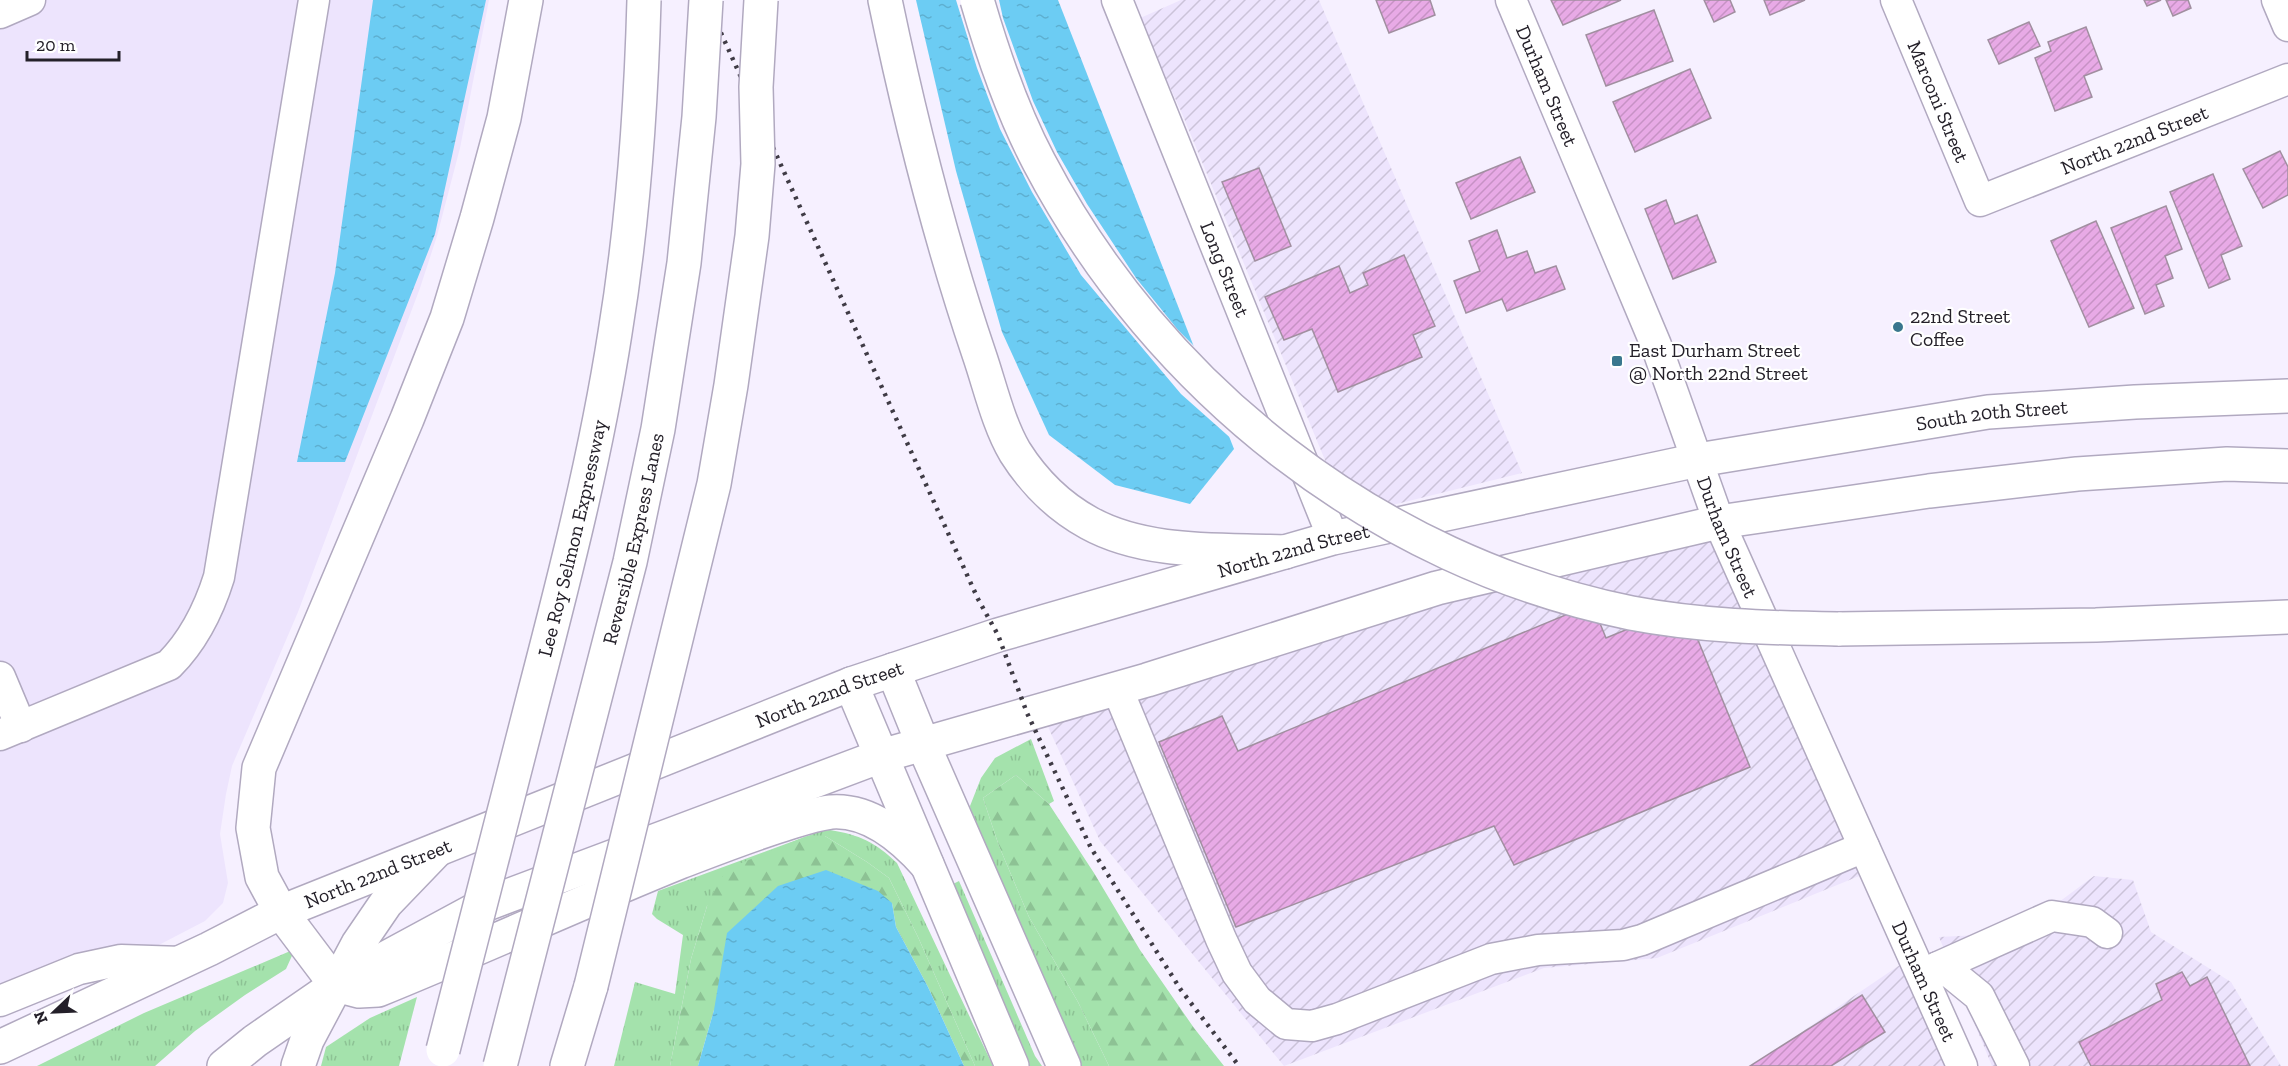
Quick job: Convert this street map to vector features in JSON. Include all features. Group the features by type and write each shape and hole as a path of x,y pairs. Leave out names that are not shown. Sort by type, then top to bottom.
{"main road":[{"path":"526,0 504,118 447,318 407,419 259,768 253,828 262,878 282,912 336,985 359,991 378,990 584,901 734,840 803,818 831,812 855,815 878,824 905,842 927,865"},
{"name":"Lee Roy Selmon Expressway","path":"441,1058 561,592 594,447 616,332 632,198 644,0"},
{"name":"Reversible Express Lanes","path":"500,1066 630,562 658,429 684,263 699,117 706,0"},
{"path":"571,1058 591,986 714,484 731,385 752,236 758,164 756,87 761,0"},
{"path":"885,0 905,97 959,296 1004,427 1014,450 1027,470 1047,493 1069,511 1117,536 1157,544 1285,552"},
{"path":"977,0 1001,73 1038,159 1061,201 1116,282 1171,349 1224,404 1265,439 1334,489 1416,537 1488,569 1572,598 1631,613 1737,626 1838,629 2096,625 2288,617"},
{"name":"South 20th Street","path":"1698,460 1988,412 2135,402 2288,396"},
{"path":"2256,465 2288,453"},
{"name":"North 22nd Street","path":"0,1047 182,962 282,912 851,684 998,635 1333,538 1698,460"},
{"path":"224,1066 255,1041 336,985 484,905 881,756 1117,688 1437,588 1719,522 1929,491 2077,474 2227,464 2288,466"},
{"path":"893,670 1064,1066"},
{"path":"851,684 1012,1066"},
{"path":"297,1066 307,1040 358,944 386,903 437,850"}],"street":[{"path":"0,13 30,0"},
{"path":"0,677 11,731 169,664 183,652 213,596 219,577 314,0"},
{"name":"Long Street","path":"1117,0 1333,538"},
{"name":"Durham Street","path":"1511,0 1656,345 1719,522 1864,847 1929,971 1962,1066"},
{"name":"Marconi Street","path":"1896,0 1980,201"},
{"path":"2277,0 2288,27"},
{"name":"North 22nd Street","path":"1980,201 2288,79"},
{"path":"1117,688 1237,973 1257,1000 1286,1024 1312,1026 1337,1019 1491,959 1538,950 1623,945 1642,940 1864,847"},
{"path":"1929,971 2052,916 2092,922 2107,933"},
{"path":"0,1001 79,969 121,960 182,962"},
{"path":"1929,971 1952,974 1979,996 2014,1066"}],"shaded area":[{"path":"0,0 489,0 460,148 437,236 420,288 298,612 232,766 220,834 228,883 223,903 205,921 153,948 0,991"},
{"path":"1181,0 1319,0 1522,473 1348,516 1181,111 1138,19"},
{"path":"1735,529 1879,868 1657,958 1544,968 1284,1066 1100,841 1039,707"},
{"path":"2094,876 2133,880 2151,932 2231,982 2281,1066 1992,1066 1939,937 2017,933"},
{"path":"1919,952 1967,1066 1753,1066 1851,998"}],"green space":[{"path":"1031,739 1054,801 1049,804 1016,775 983,798 999,846 1029,917 1078,1002 1109,1066 1079,1066 972,820 970,806 981,778 995,758"},
{"path":"1016,775 1049,804 1140,950 1194,1028 1224,1066 1109,1066 1078,1002 1029,917 999,846 983,798"},
{"path":"830,830 850,834 867,840 897,863 993,1066 975,1066 918,937 889,878 825,836 807,836"},
{"path":"807,836 707,906 691,959 670,1066 614,1066 635,982 675,994 683,935 652,914 658,891"},
{"path":"807,836 825,836 889,878 918,937 975,1066 964,1066 928,987 896,927 892,903 714,1010 698,1066 670,1066 691,959 707,906 718,882 729,868"},
{"path":"959,881 1035,1056 1042,1066 1029,1066 951,885"},
{"path":"295,949 286,969 195,1031 155,1066 37,1066 144,1013"},
{"path":"417,997 399,1066 321,1066 326,1047 370,1018"}],"water":[{"path":"373,0 486,0 435,234 345,462 297,462 335,273"},
{"path":"916,0 1058,0 1234,449 1190,504 1115,485 1049,435 1002,332 956,171"},
{"path":"826,870 878,891 892,903 896,927 928,987 964,1066 698,1066 714,1010 727,933 778,886"}],"pier":[{"path":"956,0 999,0 1003,18 1033,101 1057,152 1087,204 1136,278 1178,330 1199,351 1235,442 1181,394 1081,275 1032,192 1000,129 977,68"}],"building":[{"path":"1376,0 1430,0 1435,15 1389,33"},
{"path":"1551,0 1621,0 1563,25"},
{"path":"1704,0 1730,0 1735,12 1714,22"},
{"path":"1764,0 1805,0 1770,15"},
{"path":"2144,0 2161,0 2147,6"},
{"path":"2166,0 2188,0 2191,8 2173,16"},
{"path":"1654,10 1673,61 1606,86 1586,35"},
{"path":"2029,22 2040,46 1999,64 1988,40"},
{"path":"2086,27 2102,69 2084,76 2092,97 2055,111 2035,58 2051,51 2048,42"},
{"path":"1690,69 1711,118 1635,152 1613,102"},
{"path":"2280,151 2288,167 2288,195 2263,208 2243,169"},
{"path":"1520,157 1535,192 1471,219 1456,183"},
{"path":"1259,168 1291,246 1255,261 1222,182"},
{"path":"2213,174 2242,246 2221,255 2230,279 2209,288 2170,192"},
{"path":"1666,200 1675,224 1697,215 1716,262 1673,279 1645,209"},
{"path":"2166,206 2182,249 2165,256 2173,278 2156,285 2164,306 2145,314 2111,228"},
{"path":"2096,221 2134,308 2089,327 2051,241"},
{"path":"1497,230 1507,258 1527,251 1535,273 1556,266 1565,289 1507,311 1502,299 1466,313 1454,281 1480,271 1469,241"},
{"path":"1404,255 1435,326 1413,335 1422,357 1338,392 1312,329 1284,340 1265,297 1339,266 1350,293 1368,285 1363,273"},
{"path":"1592,604 1606,638 1684,606 1750,767 1514,865 1494,826 1236,927 1159,742 1222,716 1238,751"},
{"path":"2182,972 2190,986 2207,977 2250,1066 2091,1066 2079,1042 2162,1000 2156,984"},
{"path":"1862,995 1885,1032 1831,1066 1750,1066"}],"railway":[{"path":"706,0 978,599 998,635 1027,713 1091,848 1181,990 1239,1066"}],"place":[{"name":"22nd Street Coffee","path":"1898,327"},
{"name":"East Durham Street @ North 22nd Street","path":"1617,361"}]}
